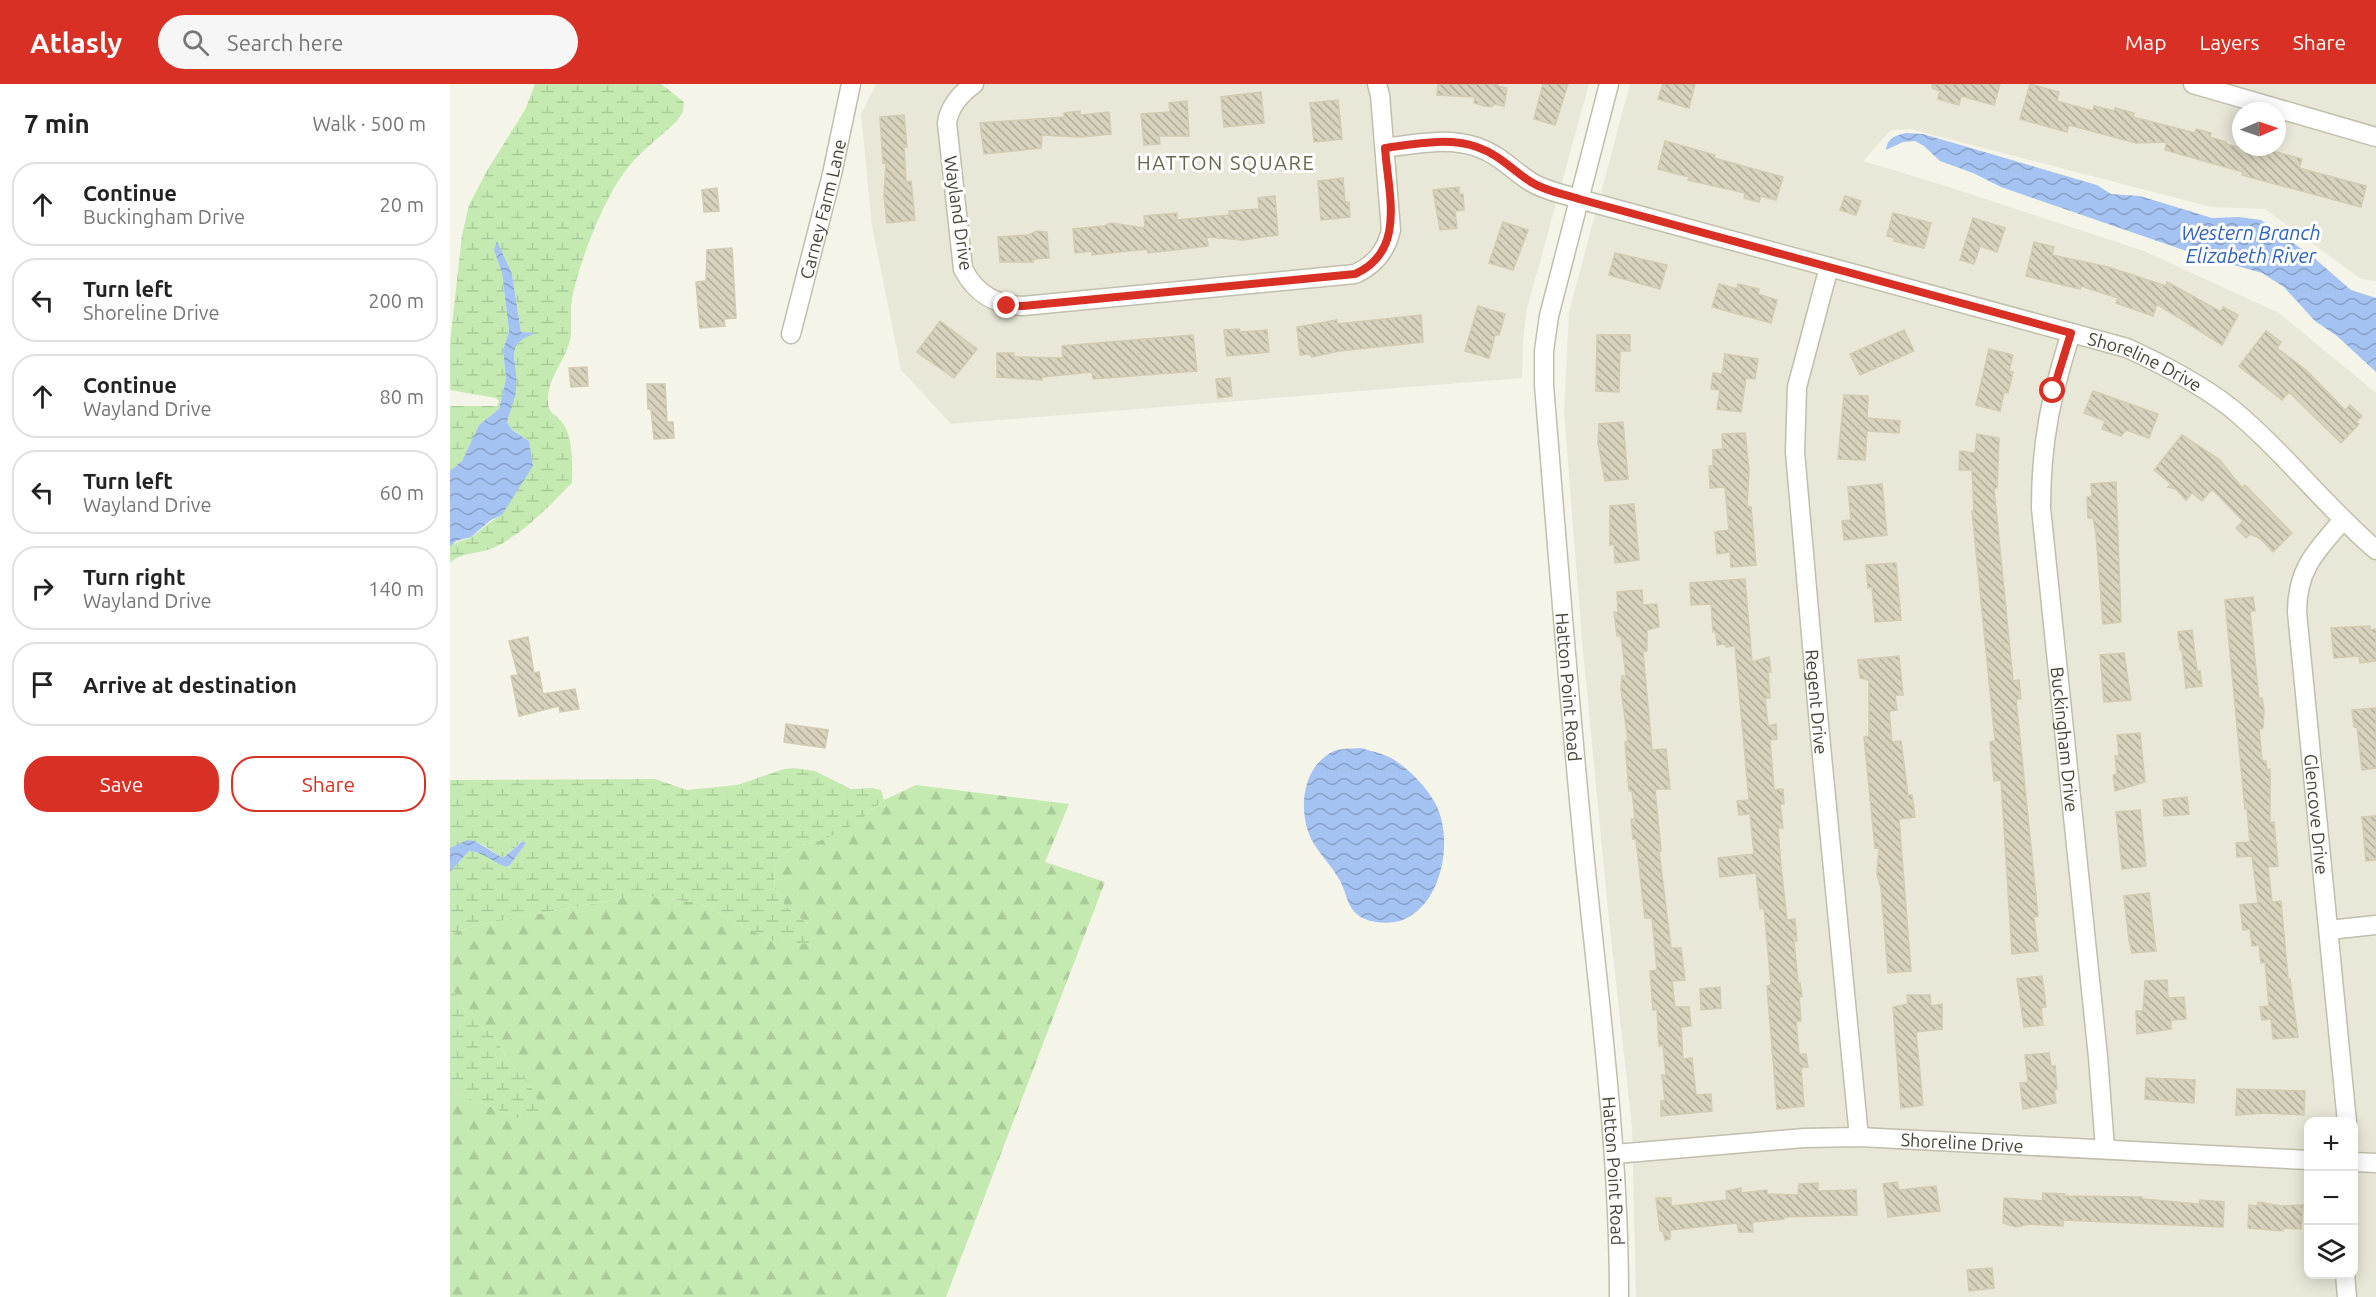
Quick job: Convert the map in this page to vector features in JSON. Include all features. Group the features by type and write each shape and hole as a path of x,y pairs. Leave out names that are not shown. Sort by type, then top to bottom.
{"street":[{"name":"Carney Farm Lane","path":"791,334 832,174 851,84"},
{"name":"Wayland Drive","path":"974,84 964,91 954,103 947,123 963,269 969,280 982,294 1007,306 1355,274 1366,269 1380,256 1388,244 1391,230 1380,95 1377,84"},
{"name":"Hatton Point Road","path":"1610,84 1549,316 1544,351 1544,385 1572,733 1615,1154 1619,1230 1619,1297"},
{"path":"2193,84 2376,137"},
{"path":"1385,148 1426,142 1451,142 1475,146 1495,155 1534,184 1579,199"},
{"name":"Shoreline Drive","path":"1579,199 2127,348 2162,363 2195,382 2240,417 2376,550"},
{"name":"Regent Drive","path":"1829,267 1797,387 1795,452 1859,1137"},
{"name":"Buckingham Drive","path":"2071,333 2053,391 2045,430 2041,468 2041,508 2098,1057 2105,1148"},
{"name":"Glencove Drive","path":"2343,520 2312,556 2303,572 2297,594 2296,612 2330,930 2347,1117"},
{"path":"2330,930 2376,926"},
{"name":"Shoreline Drive","path":"1615,1154 1804,1138 1859,1137 2304,1160"},
{"path":"2358,1162 2376,1163"},
{"path":"2345,1279 2347,1297"}],"shaded area":[{"path":"876,84 1589,84 1527,309 1522,378 951,424 901,370 872,226 861,114"},
{"path":"1630,84 2376,84 2376,281 2361,279 2265,209 2211,207 1910,129 1891,130 1863,161 2144,251 2279,313 2376,393 2376,1297 1636,1297 1632,1126 1582,640 1564,411 1569,312"}],"green space":[{"path":"535,84 661,84 684,102 683,112 677,121 635,159 621,177 588,244 577,279 572,300 568,348 548,395 550,410 561,421 568,434 572,483 515,535 493,548 459,557 450,563 450,547 473,536 502,515 529,441 512,430 507,422 516,389 514,347 521,337 534,333 521,332 512,274 494,250 502,273 509,331 503,350 506,379 499,409 479,425 462,461 450,471 450,406 497,406 499,401 496,398 450,390 450,343 462,235 469,205 488,169 525,110"},
{"path":"784,769 815,771 851,789 881,790 884,800 843,831 814,843 794,846 778,858 774,868 775,889 785,906 809,925 812,934 810,944 773,941 699,903 639,895 473,926 454,933 450,940 450,872 469,851 483,855 506,867 526,843 522,841 503,858 473,841 450,848 450,780 655,779 687,790 737,785"},
{"path":"916,785 1069,804 1045,862 1105,882 946,1297 450,1297 450,1090 525,1121 534,1091 508,1060 493,1034 468,1017 450,984 450,940 454,933 473,926 639,895 699,903 773,941 809,925 785,906 775,889 774,868 778,858 794,846 814,843 860,820 884,800"},
{"path":"450,984 468,1017 493,1034 508,1060 534,1091 541,1110 525,1121 450,1090"}],"water":[{"name":"Western Branch Elizabeth River","path":"1906,133 1923,134 2097,185 2111,194 2140,196 2212,218 2239,217 2261,220 2314,258 2351,290 2376,298 2376,372 2337,336 2315,321 2284,287 2262,273 2195,254 2001,187 1973,173 1940,161 1915,141 1903,142 1886,150 1890,140"},
{"path":"497,241 512,274 521,332 537,333 526,337 515,348 516,390 507,422 512,430 529,441 533,466 502,515 491,520 471,537 456,541 450,547 450,471 462,461 479,425 499,409 506,379 503,350 509,331 502,273 494,250"},
{"path":"1361,748 1387,756 1421,783 1435,803 1444,833 1441,867 1436,884 1428,898 1418,911 1405,919 1391,923 1370,921 1354,911 1339,879 1312,840 1306,823 1304,799 1306,787 1316,766 1334,751"},
{"path":"467,840 475,841 503,858 523,841 526,843 506,867 483,855 469,851 450,872 450,848"}],"building":[{"path":"1438,84 1498,84 1497,86 1507,88 1504,106 1494,104 1491,107 1474,103 1475,97 1437,95"},
{"path":"1543,84 1568,84 1555,125 1534,119"},
{"path":"1663,84 1695,84 1689,108 1658,99"},
{"path":"1932,84 2000,84 1994,105 1961,96 1959,105 1938,99 1940,91 1932,88"},
{"path":"2030,84 2059,92 2057,101 2093,111 2094,106 2114,111 2115,108 2134,113 2133,117 2195,133 2196,129 2211,133 2210,137 2232,146 2232,156 2286,155 2302,159 2299,168 2366,186 2361,207 2242,175 2243,172 2165,150 2167,142 2136,143 2069,125 2067,132 2020,119"},
{"path":"1261,92 1264,123 1224,127 1221,97"},
{"path":"1338,100 1342,139 1314,142 1310,103"},
{"path":"1187,101 1189,136 1159,136 1160,144 1144,145 1141,114 1170,112 1169,103"},
{"path":"1080,111 1080,115 1109,112 1111,134 1081,137 1042,135 1041,148 984,154 980,123 1064,117 1064,113"},
{"path":"904,115 907,147 904,147 906,182 911,181 915,220 887,223 884,196 886,162 883,163 880,117"},
{"path":"1665,141 1715,155 1714,158 1783,177 1776,200 1761,196 1759,202 1744,198 1745,193 1688,180 1689,177 1658,169"},
{"path":"1343,178 1345,202 1349,202 1350,217 1321,220 1318,181"},
{"path":"1459,187 1459,194 1463,194 1464,210 1455,211 1457,228 1440,230 1433,190"},
{"path":"717,188 719,211 704,212 702,190"},
{"path":"1275,196 1278,235 1243,240 1207,237 1208,246 1148,253 1147,249 1092,255 1092,251 1075,253 1073,229 1104,226 1111,223 1145,228 1144,216 1177,213 1177,220 1229,215 1229,211 1259,209 1258,198"},
{"path":"1845,196 1861,201 1856,215 1840,210"},
{"path":"1893,213 1931,223 1924,248 1894,241 1895,238 1887,236"},
{"path":"1973,218 2005,228 1997,252 1980,246 1974,264 1960,260"},
{"path":"1503,222 1528,230 1513,270 1489,263"},
{"path":"1037,231 1047,232 1049,258 1033,259 1033,262 1000,262 998,237 1028,235"},
{"path":"2034,242 2054,247 2052,255 2108,267 2166,286 2167,282 2221,312 2223,307 2238,315 2222,345 2157,304 2153,316 2116,303 2118,298 2081,286 2080,289 2026,276"},
{"path":"732,248 736,318 724,319 725,326 700,328 696,282 706,281 707,250"},
{"path":"1615,253 1667,265 1660,289 1609,275"},
{"path":"1719,284 1737,289 1738,284 1759,289 1758,294 1777,300 1771,323 1712,307"},
{"path":"1478,306 1505,314 1499,335 1495,335 1489,358 1465,351"},
{"path":"1421,315 1423,342 1339,351 1312,357 1309,354 1300,355 1297,327 1337,320 1337,324"},
{"path":"940,321 977,349 954,378 917,352"},
{"path":"1239,329 1240,332 1267,330 1269,352 1227,356 1224,330"},
{"path":"1904,330 1914,351 1860,375 1850,354"},
{"path":"2266,331 2281,342 2277,348 2306,370 2345,410 2350,405 2362,416 2356,422 2359,424 2341,443 2289,392 2282,400 2239,366"},
{"path":"1193,335 1197,371 1093,379 1092,372 1042,377 1042,380 997,377 997,353 1014,353 1014,357 1063,358 1062,346"},
{"path":"1597,335 1630,335 1630,351 1620,351 1619,392 1596,391"},
{"path":"1989,349 2013,355 2009,371 2013,372 2008,393 2004,392 2000,411 1976,405"},
{"path":"1725,354 1758,359 1755,379 1746,378 1741,412 1717,409 1720,390 1711,389 1713,373 1722,374"},
{"path":"587,367 588,386 571,387 569,368"},
{"path":"1230,378 1232,396 1218,398 1216,379"},
{"path":"647,384 665,384 667,422 673,422 674,438 654,439 651,409 648,409"},
{"path":"2093,391 2158,414 2149,438 2126,430 2121,436 2102,429 2105,421 2084,413"},
{"path":"1844,395 1868,396 1867,418 1900,421 1899,433 1867,431 1865,460 1838,459"},
{"path":"1623,422 1628,479 1605,481 1598,443 1599,424"},
{"path":"1745,433 1749,470 1747,507 1751,507 1756,565 1731,567 1730,552 1717,554 1715,532 1729,530 1725,487 1710,488 1709,466 1713,466 1713,450 1723,449 1722,434"},
{"path":"1977,434 1999,438 1997,488 1994,488 2013,681 2019,680 2021,699 2016,699 2038,916 2034,917 2038,951 2012,954 2001,780 1994,781 1990,742 1995,741 1972,511 1974,511 1972,470 1959,470 1960,451 1975,453"},
{"path":"2182,435 2220,460 2242,488 2245,485 2292,533 2273,552 2261,539 2250,534 2246,538 2236,528 2243,521 2212,489 2202,501 2192,493 2186,500 2176,489 2168,487 2171,484 2154,470"},
{"path":"2116,482 2121,622 2103,624 2096,534 2093,518 2088,518 2087,497 2092,497 2091,484"},
{"path":"1882,484 1887,535 1844,540 1842,521 1851,520 1848,487"},
{"path":"1634,504 1639,560 1615,563 1614,544 1610,545 1610,506"},
{"path":"1896,563 1901,620 1875,622 1872,587 1868,588 1866,565"},
{"path":"1745,579 1752,662 1769,657 1771,672 1768,672 1770,698 1765,698 1768,726 1776,724 1777,739 1770,740 1774,790 1783,789 1784,804 1780,804 1783,828 1778,828 1781,867 1787,920 1795,919 1797,941 1794,941 1798,983 1800,983 1802,996 1799,997 1801,1021 1796,1021 1799,1054 1806,1054 1808,1067 1801,1068 1804,1106 1777,1109 1767,986 1771,985 1764,908 1760,909 1756,873 1720,877 1718,858 1754,854 1750,814 1739,815 1737,801 1749,800 1735,646 1717,645 1716,632 1713,632 1711,604 1691,605 1690,583"},
{"path":"1642,590 1643,605 1657,604 1659,627 1647,630 1647,651 1643,652 1652,750 1666,749 1670,789 1655,789 1661,851 1659,851 1671,948 1681,948 1685,980 1672,981 1675,1007 1689,1007 1691,1026 1681,1027 1683,1059 1692,1058 1696,1095 1711,1094 1712,1111 1661,1116 1661,1101 1665,1100 1662,1075 1666,1075 1663,1045 1659,1046 1657,1009 1653,1010 1650,971 1657,970 1652,918 1645,918 1636,839 1633,839 1631,819 1635,819 1632,791 1629,791 1625,742 1628,741 1621,689 1622,676 1626,676 1621,636 1617,636 1614,612 1618,612 1617,592"},
{"path":"2253,597 2255,611 2250,611 2259,699 2262,698 2264,710 2263,728 2259,729 2262,761 2266,761 2267,770 2270,769 2270,823 2274,822 2278,866 2268,867 2272,902 2281,901 2288,979 2290,979 2298,1037 2273,1039 2271,1019 2262,1020 2260,1007 2269,1006 2265,962 2261,963 2259,945 2252,946 2250,929 2243,930 2240,905 2258,903 2252,856 2237,857 2236,843 2250,842 2225,600"},
{"path":"2370,626 2370,630 2376,629 2376,661 2360,663 2359,656 2334,658 2331,628"},
{"path":"2192,630 2197,671 2200,671 2202,686 2186,688 2178,632"},
{"path":"528,637 534,673 539,672 543,694 575,689 579,709 560,712 559,706 519,716 511,676 518,675 509,641"},
{"path":"2124,653 2131,700 2104,702 2100,655"},
{"path":"1899,656 1903,695 1895,695 1897,710 1889,711 1892,742 1901,741 1908,795 1912,795 1915,817 1899,819 1911,971 1888,973 1881,888 1877,875 1879,847 1875,848 1864,737 1869,736 1869,680 1860,678 1858,660"},
{"path":"2376,708 2376,768 2362,770 2357,726 2354,727 2352,710"},
{"path":"786,724 828,730 825,748 784,742"},
{"path":"2140,733 2145,782 2115,791 2113,775 2117,774 2115,756 2119,756 2117,735"},
{"path":"2187,797 2189,814 2164,816 2163,800"},
{"path":"2140,810 2146,866 2122,869 2116,812"},
{"path":"2376,816 2376,860 2366,861 2362,817"},
{"path":"2149,893 2156,951 2132,953 2124,896"},
{"path":"2042,976 2046,1007 2041,1008 2043,1025 2024,1027 2017,979"},
{"path":"2167,980 2168,998 2184,997 2186,1019 2171,1020 2171,1029 2137,1034 2136,1011 2143,1011 2145,981"},
{"path":"1720,987 1721,1008 1701,1010 1700,989"},
{"path":"1907,995 1930,995 1931,1006 1942,1004 1942,1029 1916,1032 1923,1105 1901,1108 1893,1007 1908,1004"},
{"path":"2049,1053 2051,1066 2055,1066 2056,1103 2023,1109 2020,1083 2028,1082 2025,1055"},
{"path":"2146,1078 2195,1080 2194,1103 2145,1099"},
{"path":"2237,1089 2305,1091 2304,1115 2266,1113 2236,1115"},
{"path":"1897,1182 1899,1190 1936,1186 1940,1211 1888,1217 1883,1184"},
{"path":"1818,1183 1818,1191 1856,1190 1857,1215 1784,1217 1784,1219 1752,1222 1753,1232 1739,1232 1737,1223 1670,1230 1670,1239 1665,1240 1663,1231 1660,1231 1656,1198 1671,1198 1671,1206 1727,1200 1726,1191 1741,1188 1741,1193 1767,1190 1767,1194 1798,1195 1799,1184"},
{"path":"2043,1193 2065,1194 2064,1196 2142,1197 2142,1199 2199,1204 2200,1200 2224,1202 2223,1227 2063,1220 2063,1226 2029,1224 2016,1227 2003,1223 2004,1198 2042,1201"},
{"path":"2258,1202 2281,1206 2303,1205 2301,1229 2283,1228 2283,1231 2248,1228 2249,1205 2257,1206"},
{"path":"1992,1268 1994,1288 1969,1291 1967,1270"}],"district":[{"name":"HATTON SQUARE","path":"1226,162"}],"route":[{"path":"1007,306 1355,274 1366,269 1380,256 1388,244 1391,230 1385,148 1426,142 1451,142 1475,146 1495,155 1534,184 1579,199 2071,333 2053,391"}]}
